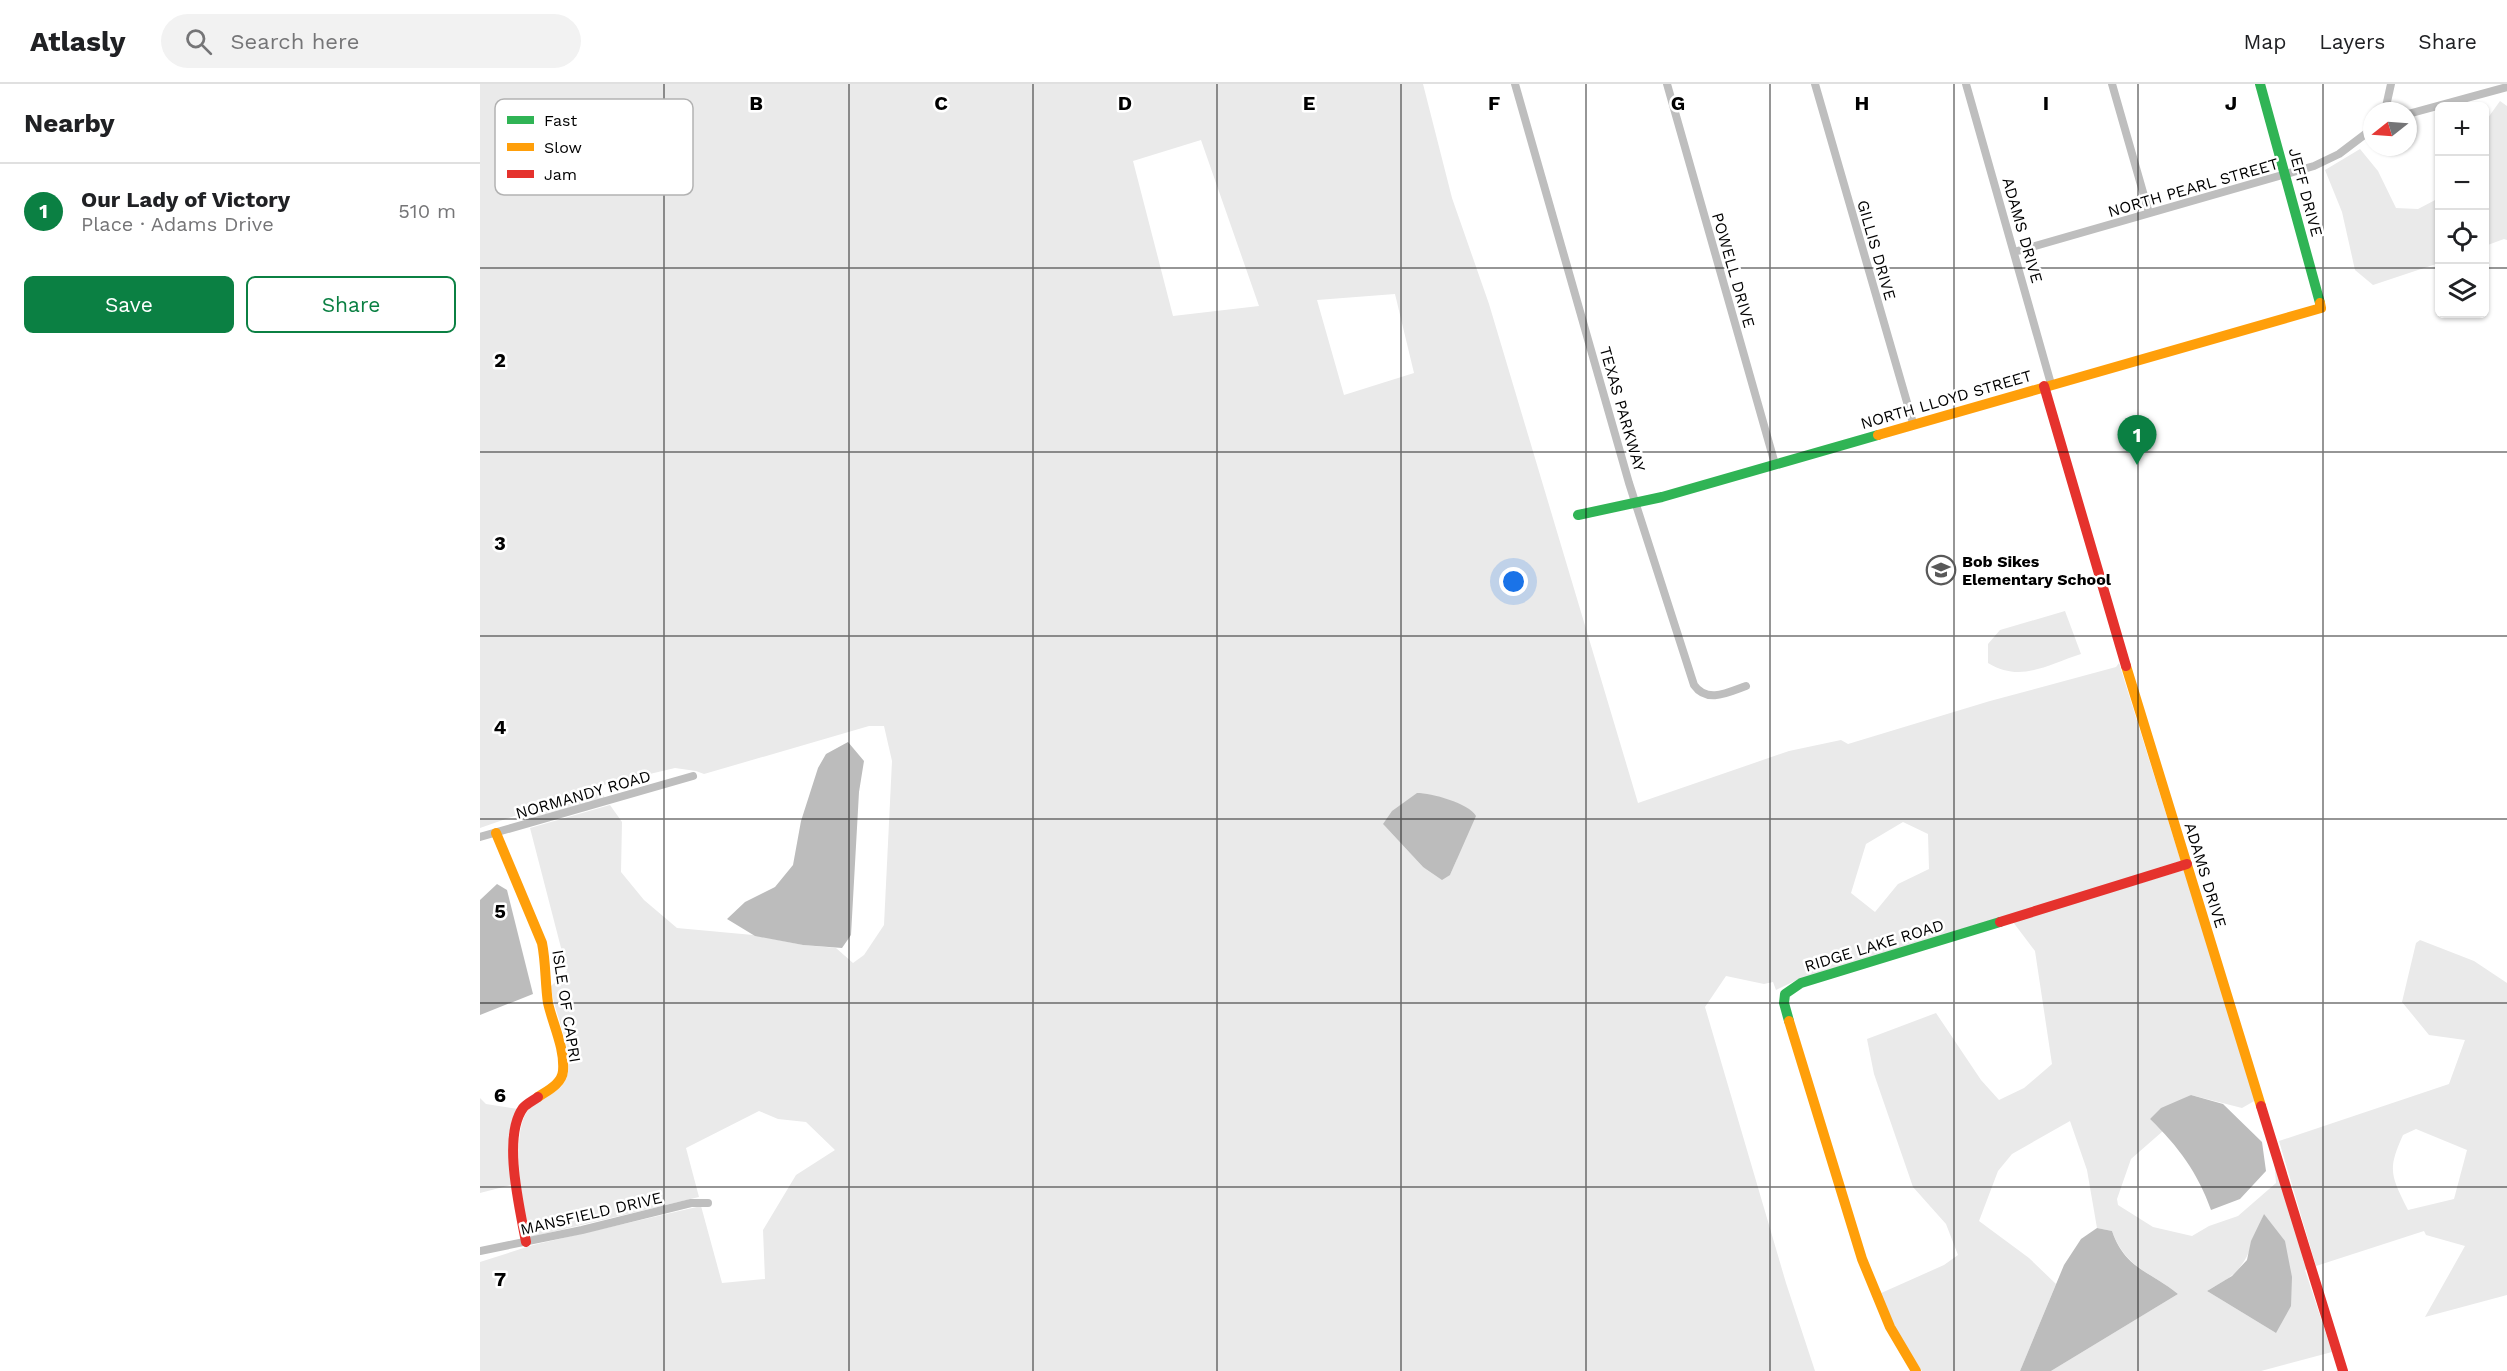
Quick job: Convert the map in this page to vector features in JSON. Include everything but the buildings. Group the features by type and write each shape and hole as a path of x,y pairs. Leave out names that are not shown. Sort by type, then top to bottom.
{"street":[{"name":"TEXAS PARKWAY","path":"1515,84 1637,502 1694,685 1704,694 1712,696 1746,686"},
{"name":"POWELL DRIVE","path":"1667,84 1775,464"},
{"name":"GILLIS DRIVE","path":"1815,84 1913,423"},
{"name":"ADAMS DRIVE","path":"1966,84 2014,252 2102,588 2343,1371"},
{"path":"2112,84 2149,213"},
{"name":"JEFF DRIVE","path":"2260,84 2321,308"},
{"path":"2387,102 2391,84"},
{"path":"2417,112 2507,87"},
{"name":"NORTH PEARL STREET","path":"2014,252 2286,175 2324,162 2363,135"},
{"name":"NORTH LLOYD STREET","path":"1578,515 1637,502 1775,464 2321,308"},
{"name":"NORMANDY ROAD","path":"480,837 693,776"},
{"name":"ISLE OF CAPRI","path":"496,833 542,943 546,961 548,1002 562,1054 562,1076 557,1084 523,1108 513,1133 516,1187 526,1242"},
{"name":"RIDGE LAKE ROAD","path":"1916,1371 1895,1339 1868,1281 1804,1074 1784,1002 1785,994 1801,983 2187,864"},
{"name":"MANSFIELD DRIVE","path":"480,1251 691,1203 708,1203"}],"shaded area":[{"path":"480,84 1423,84 1452,198 1489,304 1638,803 1789,751 1841,740 1848,744 1990,701 2116,667 2119,663 2181,862 1799,979 1776,990 1773,982 1764,984 1726,976 1705,1007 1786,1283 1815,1371 480,1371 480,1262 533,1245 701,1206 722,1283 765,1279 763,1230 796,1175 835,1150 806,1122 778,1119 759,1111 686,1148 699,1197 531,1237 521,1190 520,1133 524,1118 530,1108 561,1087 569,1066 566,1043 551,986 567,971 530,828 610,805 622,822 621,872 644,900 677,928 753,935 803,945 836,948 853,963 864,955 884,925 892,761 884,726 869,726 704,774 675,768 599,786 605,798 528,819 526,812 480,828","holes":["1201,140 1259,306 1173,316 1133,161","1395,294 1414,373 1344,395 1317,300","1903,822 1928,834 1929,869 1898,884 1875,912 1851,893 1866,844","1383,824 1457,859 1450,875 1423,867"]},
{"path":"2500,101 2507,106 2507,240 2489,245 2489,156 2489,116"},
{"path":"2360,149 2363,156 2366,156 2378,171 2396,208 2418,209 2435,200 2435,264 2373,285 2355,270 2342,212 2325,170"},
{"path":"2065,611 2081,654 2023,672 2000,669 1988,663 1988,644 2000,630"},
{"path":"848,742 864,761 859,792 851,935 842,948 803,945 755,936 727,919 745,902 775,887 793,865 801,821 818,768 826,754"},
{"path":"1417,793 1458,803 1476,816 1450,875 1442,880 1423,867 1383,824 1392,811"},
{"path":"2184,870 2256,1100 2242,1108 2191,1095 2150,1119 2163,1131 2131,1159 2117,1199 2118,1205 2153,1227 2192,1236 2209,1226 2238,1216 2276,1183 2274,1158 2307,1269 2305,1270 2332,1352 2261,1371 2051,1371 2178,1294 2132,1262 2124,1254 2112,1231 2097,1228 2087,1170 2070,1121 2012,1154 1998,1171 1979,1221 2029,1258 2056,1284 2020,1371 1922,1371 1900,1337 1879,1294 1944,1265 1958,1255 1946,1224 1913,1187 1874,1074 1867,1039 1936,1013 1981,1080 1999,1100 2024,1088 2052,1064 2035,951 2013,922","holes":["2264,1214 2276,1333 2207,1291 2228,1278 2243,1263"]},
{"path":"497,884 507,890 533,994 480,1015 480,900"},
{"path":"2420,940 2474,961 2507,983 2507,1295 2425,1317 2465,1246 2426,1235 2424,1231 2316,1266 2279,1141 2449,1084 2465,1040 2429,1035 2402,1002 2416,943","holes":["2416,1129 2467,1150 2454,1199 2408,1210 2393,1173 2395,1157 2403,1135"]},
{"path":"2191,1095 2223,1104 2262,1142 2266,1171 2240,1199 2211,1210 2200,1184 2186,1161 2170,1139 2150,1119 2161,1108"},
{"path":"480,1098 486,1104 518,1109 509,1133 511,1185 480,1193"},
{"path":"2264,1214 2285,1241 2292,1277 2291,1306 2276,1333 2207,1291 2232,1276 2247,1260 2251,1241"},
{"path":"2097,1228 2112,1231 2117,1244 2131,1262 2178,1294 2051,1371 2020,1371 2064,1265 2081,1239"}],"traffic: fast":[{"path":"2260,84 2320,303"},
{"path":"1578,515 1662,497 1878,435"},
{"path":"1789,1021 1784,1003 1785,994 1801,983 2000,922"}],"traffic: slow":[{"path":"1878,435 2321,308 2320,303"},
{"path":"2126,666 2261,1106"},
{"path":"496,833 542,943 548,1003 562,1054 563,1071 560,1080 554,1087 538,1097"},
{"path":"1789,1021 1862,1259 1890,1327 1916,1371"}],"traffic: jam":[{"path":"2044,386 2126,666"},
{"path":"2000,922 2187,864"},
{"path":"526,1242 514,1174 514,1137 517,1121 523,1108 538,1097"},
{"path":"2261,1106 2343,1371"}],"place":[{"name":"Our Lady of Victory","path":"2137,465"},
{"name":"Bob Sikes Elementary School","path":"1941,570"}]}
